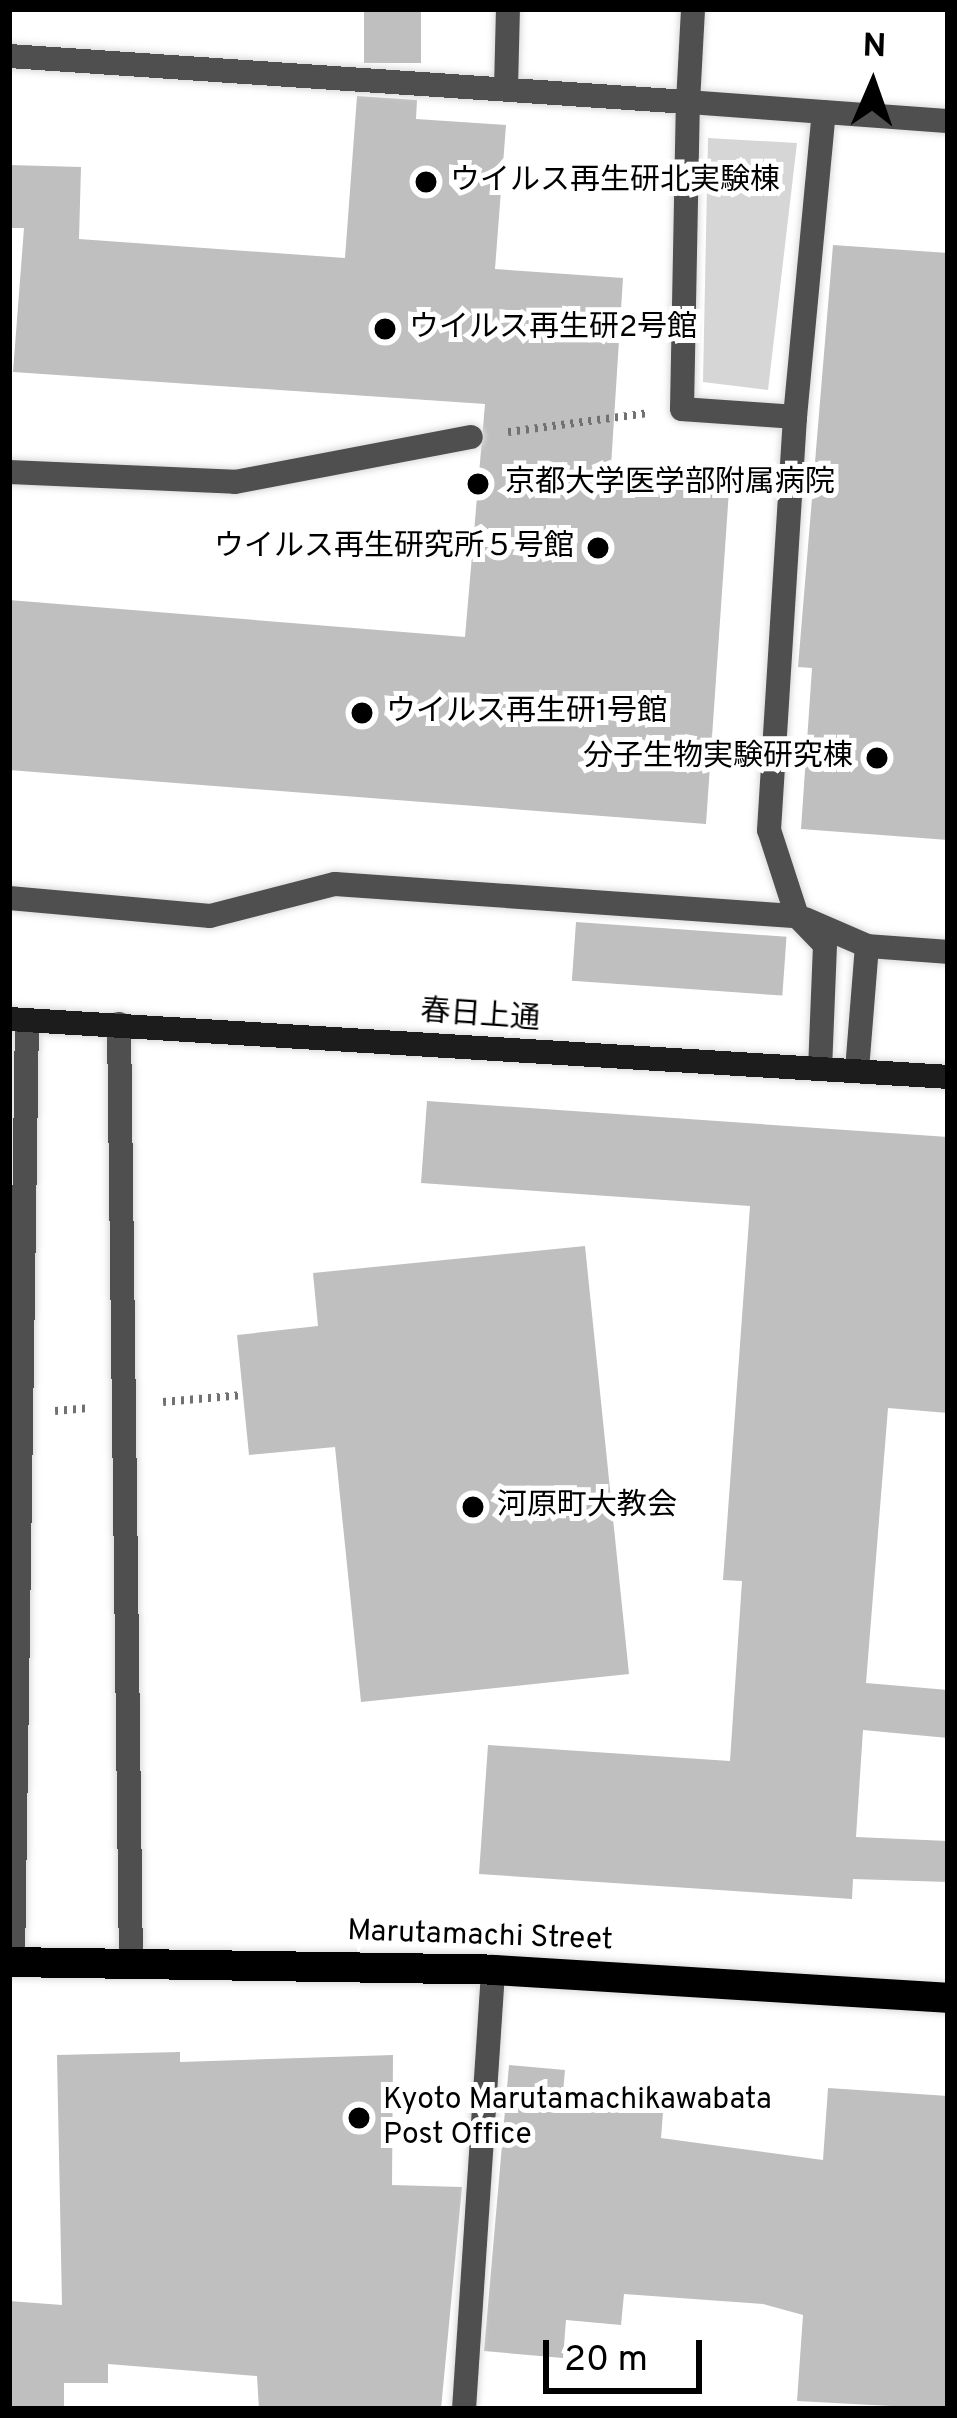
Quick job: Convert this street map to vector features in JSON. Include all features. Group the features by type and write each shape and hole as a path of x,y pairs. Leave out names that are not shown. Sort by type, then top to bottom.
{"main road":[{"name":"Marutamachi Street","path":"11,1962 493,1970 948,1998"}],"street":[{"path":"506,89 508,9"},
{"path":"693,9 682,409 795,417"},
{"path":"9,56 948,121"},
{"path":"820,1068 825,945 797,916 769,830 795,417 824,112"},
{"path":"9,472 235,482 471,437"},
{"path":"9,898 209,916 335,884 797,916 866,946 948,952"},
{"path":"857,1070 866,946"},
{"path":"11,1962 18,1019"},
{"name":"春日上通","path":"18,1019 948,1077"},
{"path":"119,1024 131,1965"},
{"path":"464,2409 493,1970"}],"path":[{"path":"471,437 682,409"}],"shaded area":[{"path":"708,138 797,143 768,390 703,382"}],"building":[{"path":"364,9 421,9 421,63 364,63"},
{"path":"357,96 417,100 416,119 506,125 495,269 623,278 611,466 730,476 706,824 9,770 9,600 465,637 485,404 13,372 24,228 9,228 9,165 81,167 79,239 345,258"},
{"path":"833,245 948,253 948,840 801,829 812,668 798,667"},
{"path":"576,922 786,937 782,996 572,981"},
{"path":"427,1101 948,1137 948,1413 888,1408 866,1683 948,1690 948,1738 863,1730 856,1837 948,1841 948,1882 853,1879 852,1899 479,1874 488,1745 730,1761 742,1581 723,1580 750,1206 421,1183"},
{"path":"585,1246 629,1674 361,1702 335,1447 249,1455 237,1335 318,1326 313,1273"},
{"path":"180,2052 180,2062 393,2055 392,2185 462,2187 441,2409 259,2409 257,2376 108,2364 108,2383 64,2383 64,2409 10,2409 9,2301 62,2305 57,2055"},
{"path":"509,2065 565,2070 563,2092 664,2099 661,2138 823,2160 828,2088 948,2096 948,2409 797,2401 803,2315 763,2304 624,2294 621,2325 566,2320 563,2358 484,2351"}],"place":[{"name":"ウイルス再生研北実験棟","path":"426,182"},
{"name":"ウイルス再生研2号館","path":"385,329"},
{"name":"京都大学医学部附属病院","path":"478,484"},
{"name":"ウイルス再生研究所５号館","path":"598,548"},
{"name":"ウイルス再生研1号館","path":"362,713"},
{"name":"分子生物実験研究棟","path":"877,758"},
{"name":"河原町大教会","path":"473,1507"},
{"name":"Kyoto Marutamachikawabata Post Office","path":"359,2118"}]}
